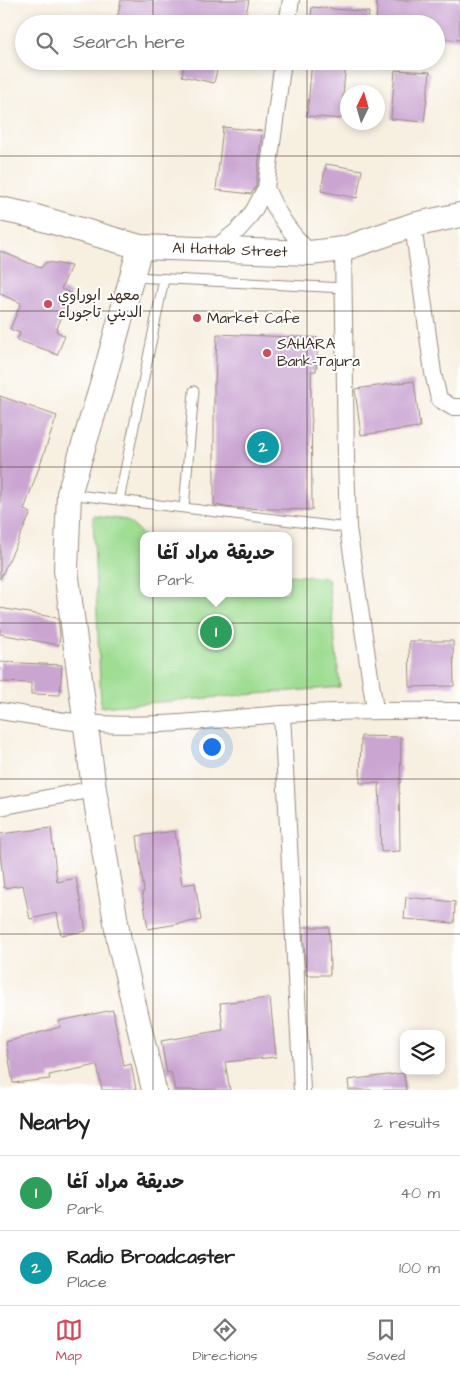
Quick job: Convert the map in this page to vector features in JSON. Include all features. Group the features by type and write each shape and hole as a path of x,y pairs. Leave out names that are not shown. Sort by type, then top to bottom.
{"street":[{"path":"288,15 290,0"},
{"path":"214,249 237,232 248,220 266,188 281,70"},
{"path":"266,188 276,210 286,225 310,253"},
{"name":"Al Hattab Street","path":"0,209 29,215 140,247 310,253 343,249 413,225 460,215"},
{"path":"413,225 433,373 439,399 452,407 460,407"},
{"path":"140,247 103,382 69,494 66,570 94,789 119,941 154,1090"},
{"path":"343,249 348,528 374,710"},
{"path":"0,711 86,723 140,725 282,714 374,710 460,711"},
{"path":"282,714 302,1090"},
{"path":"0,807 94,789"}],"lane":[{"path":"132,277 344,288"},
{"path":"119,500 164,278"},
{"path":"184,508 194,391"},
{"path":"69,494 348,528"}],"green space":[{"path":"93,516 127,520 140,532 140,597 292,597 292,575 328,578 340,687 101,707"}],"building":[{"path":"121,0 249,0 246,15 118,15"},
{"path":"377,0 460,0 460,40 445,39 445,15 376,15"},
{"path":"312,7 369,12 369,15 311,15"},
{"path":"183,70 217,70 214,83 182,76"},
{"path":"311,70 345,70 344,85 340,85 340,119 307,116"},
{"path":"395,70 430,72 424,122 391,119"},
{"path":"223,127 262,131 256,186 251,194 216,190"},
{"path":"326,164 362,170 357,198 321,191"},
{"name":"معهد ابوراوي الديني تاجوراء","path":"0,251 41,268 46,262 71,266 61,289 71,293 56,331 65,336 57,355 17,340 20,333 10,329 21,303 0,294"},
{"path":"217,334 318,338 316,371 311,371 312,510 232,508 214,505 214,384"},
{"path":"414,381 420,427 361,435 355,389"},
{"path":"0,396 57,416 24,510 31,513 0,579"},
{"path":"0,608 58,618 59,645 0,634"},
{"path":"409,641 453,641 454,686 410,687"},
{"path":"0,662 62,665 60,695 31,694 31,683 0,682"},
{"path":"361,736 401,737 399,783 400,851 381,852 379,783 360,783"},
{"path":"51,828 57,882 76,878 86,931 61,935 57,913 30,919 23,885 4,888 0,834"},
{"path":"175,831 182,885 195,883 201,920 148,929 142,892 144,892 137,836"},
{"path":"406,897 455,902 454,923 404,919"},
{"path":"303,927 329,927 330,975 306,975"},
{"path":"270,998 276,1057 225,1062 230,1090 175,1090 171,1072 167,1073 161,1041 223,1030 220,1003"},
{"path":"113,1010 124,1066 131,1064 136,1090 102,1090 97,1065 49,1075 50,1079 13,1083 6,1042 60,1027 59,1021"},
{"path":"400,1074 404,1075 406,1090 349,1090 348,1080"}],"place":[{"name":"معهد ابوراوي الديني تاجوراء","path":"48,304"},
{"name":"Market Cafe","path":"197,318"},
{"name":"SAHARA Bank-Tajura","path":"267,353"},
{"name":"Radio Broadcaster","path":"263,447"},
{"name":"حديقة مراد آغا","path":"216,632"}]}
